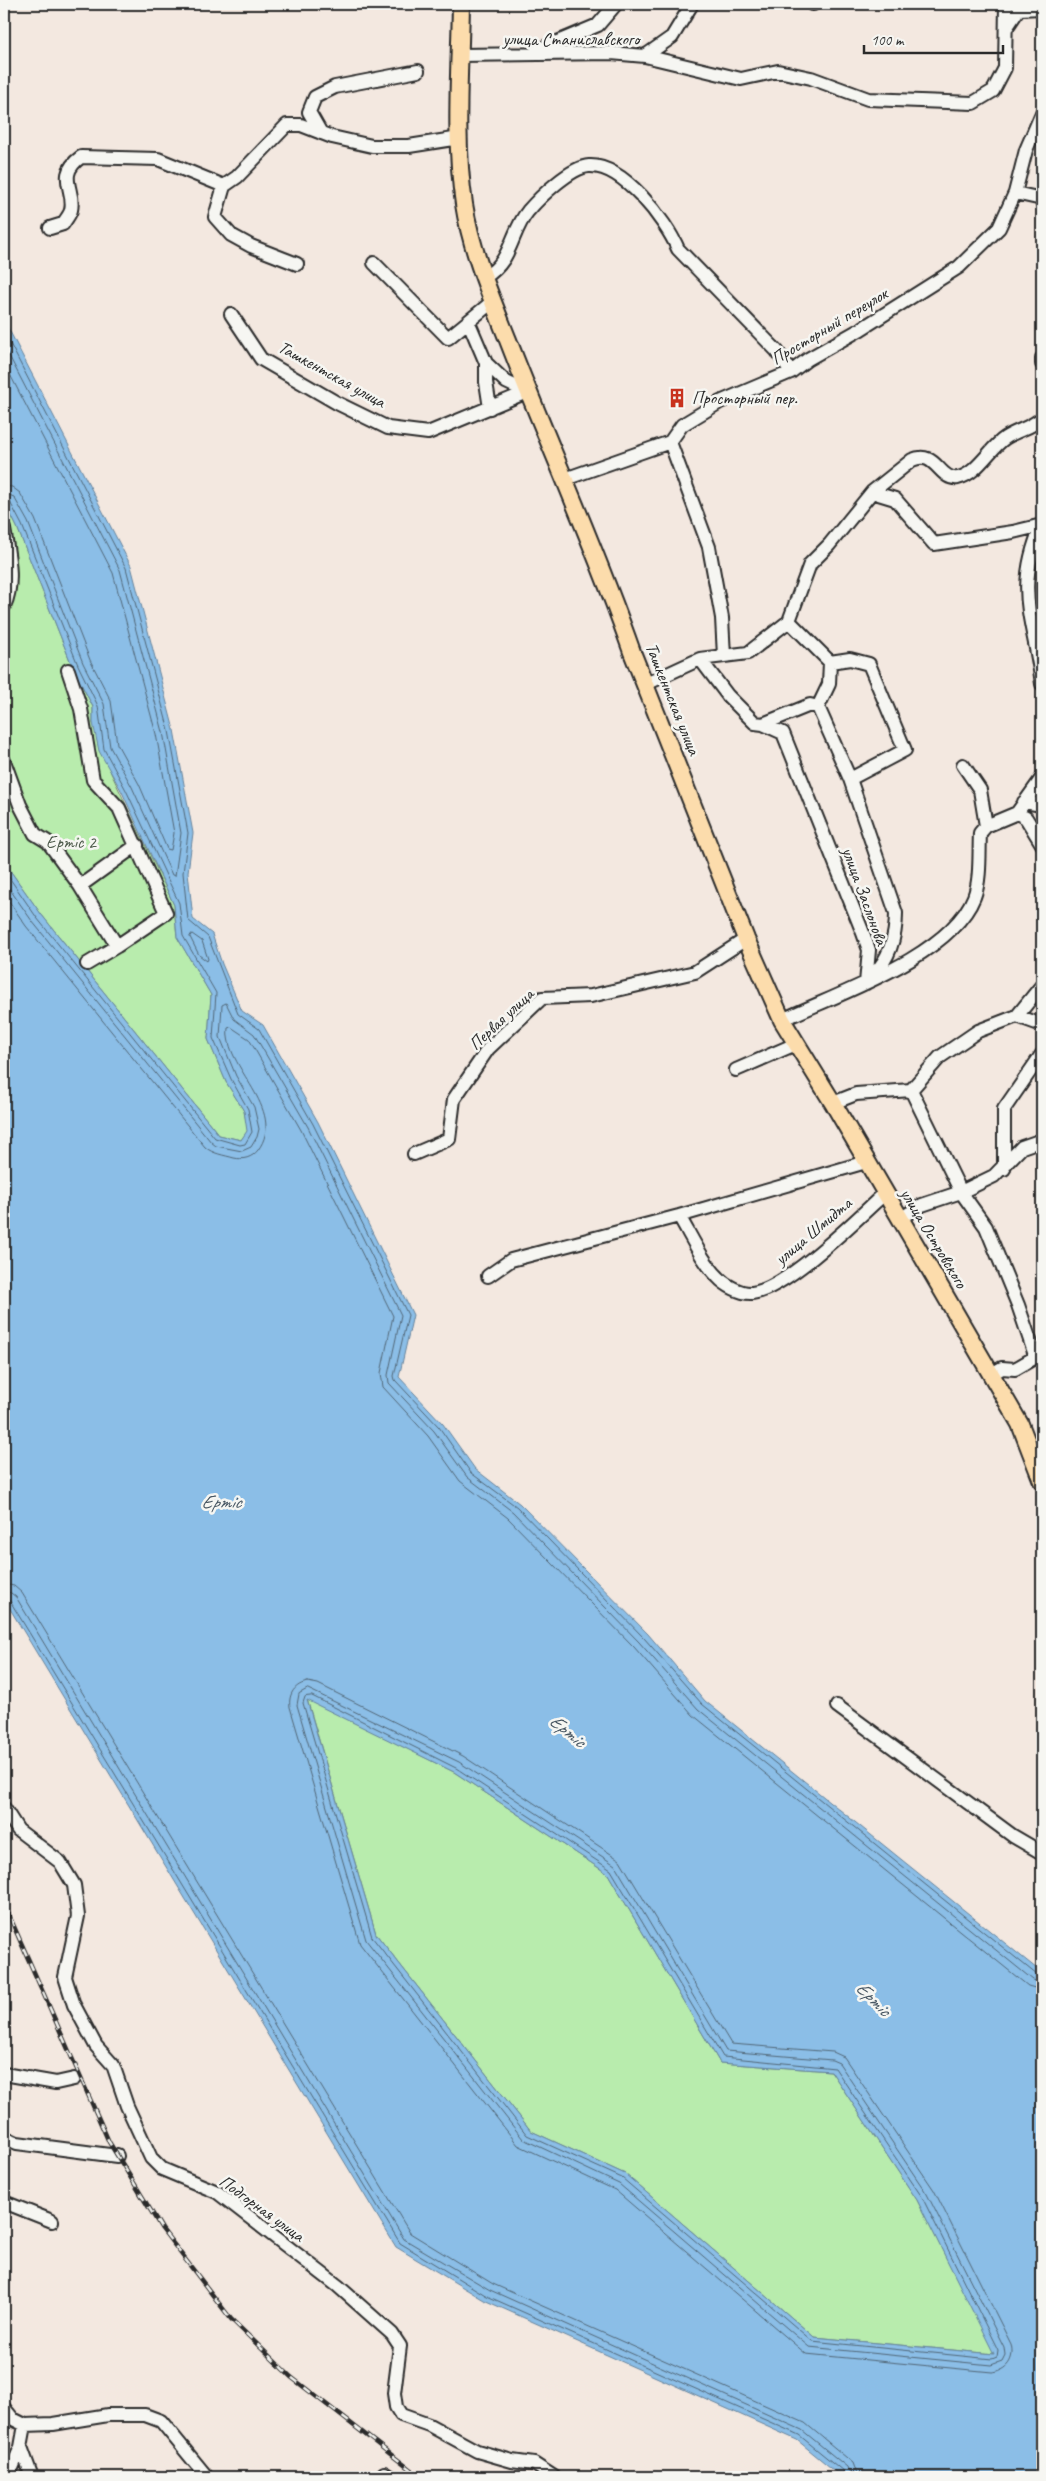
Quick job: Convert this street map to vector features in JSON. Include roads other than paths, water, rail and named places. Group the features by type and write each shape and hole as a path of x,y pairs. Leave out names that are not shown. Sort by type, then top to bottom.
{"main road":[{"name":"Ташкентская улица","path":"461,4 460,138 464,204 492,302 527,392 565,479 746,939 782,1020"},
{"name":"улица Островского","path":"782,1020 798,1043 884,1194 1020,1424 1042,1480"}],"street":[{"path":"532,53 598,25 616,4"},
{"path":"645,56 672,37 693,4"},
{"path":"1006,4 1007,28"},
{"path":"1007,28 1019,9 1042,8"},
{"name":"улица Станиславского","path":"460,55 611,53 645,56 741,79 778,71 811,78 868,99 973,103 993,91 1005,68 1007,28"},
{"path":"321,133 309,112 315,97 335,87 418,71"},
{"name":"Просторный переулок","path":"670,442 682,425 720,402 791,372 808,359 862,329 959,267 999,228 1015,193 1026,150 1042,113"},
{"path":"297,264 251,246 230,235 215,217 224,186 237,177 287,124 301,125 321,133 372,146 409,146 460,138"},
{"path":"50,228 63,224 71,210 67,189 68,176 71,164 81,157 158,159 224,186"},
{"path":"485,277 498,269 528,212 572,171 589,166 605,168 630,185 652,209 673,236 678,249 777,352 791,372"},
{"path":"1015,193 1042,199"},
{"path":"374,263 448,338 469,323 492,302"},
{"name":"Ташкентская улица","path":"231,314 261,359 337,403 388,428 428,433 527,392"},
{"path":"469,323 486,363 486,382 490,408"},
{"path":"1042,358 1042,364"},
{"path":"486,363 506,382 527,392"},
{"path":"646,684 700,659 748,653 789,621 810,564 829,545 872,492 918,458 930,459 948,476 958,478 977,465 1006,438 1033,426 1042,418"},
{"path":"565,479 670,442 709,548 722,618 724,656"},
{"path":"872,492 895,499 934,544 1013,532 1042,525"},
{"path":"1042,525 1031,552 1027,571 1027,608 1042,684"},
{"path":"4,529 10,564 4,606"},
{"path":"763,724 810,705 818,707 829,684 830,662 789,621"},
{"name":"улица Заслонова","path":"700,659 747,718 755,723 763,724 783,733 870,950 866,983"},
{"path":"830,662 850,659 869,664 905,750 850,779"},
{"path":"68,670 81,710 93,780 119,808 166,913 118,946 87,964"},
{"name":"улица Заслонова","path":"818,707 850,779 896,913 896,932 882,967 866,983"},
{"path":"4,761 20,805 35,834 48,842 80,886 118,946"},
{"path":"963,765 980,790 986,826"},
{"path":"782,1020 866,983 938,942 969,909 975,895 980,833 986,826 1016,813 1042,778"},
{"path":"1024,802 1042,805"},
{"path":"1016,813 1026,818 1042,844"},
{"path":"80,886 137,845"},
{"name":"Первая улица","path":"414,1154 449,1139 454,1099 488,1049 542,998 591,996 695,972 746,939"},
{"path":"833,1103 856,1094 911,1090 940,1057 978,1032 1017,1016 1042,985"},
{"path":"1017,1016 1042,1025"},
{"path":"736,1070 798,1043"},
{"path":"1004,1169 1004,1109 1042,1054"},
{"path":"911,1090 961,1192 986,1227 1018,1305 1034,1352 1034,1358 1015,1369 1002,1368 990,1375"},
{"path":"900,1219 922,1205 961,1192 994,1176 1004,1169 1022,1147 1042,1140"},
{"path":"488,1276 511,1260 679,1216 866,1162"},
{"name":"улица Шмидта","path":"679,1216 718,1278 732,1288 751,1294 775,1285 811,1260 884,1194"},
{"path":"836,1706 1012,1836 1042,1853"},
{"name":"Подгорная улица","path":"4,1808 18,1830 60,1862 74,1885 78,1916 65,1977 74,2005 96,2046 114,2065 127,2106 151,2158 162,2169 217,2192 338,2286 392,2334 400,2346 394,2393 396,2407 402,2415 429,2425 477,2451 512,2461 534,2464 554,2477"},
{"path":"4,2074 56,2083 74,2079"},
{"path":"4,2137 26,2144 117,2156"},
{"path":"4,2202 52,2222"},
{"path":"4,2408 13,2419 25,2425 53,2424 108,2414 145,2416 161,2421 207,2477"},
{"path":"8,2477 21,2447 25,2425"},
{"path":"21,2447 32,2477"}],"water":[{"name":"Ертіс","path":"4,320 131,566 174,730 193,833 188,872 193,919 212,934 222,964 242,1011 263,1025 318,1122 413,1315 399,1377 443,1424 475,1469 520,1504 648,1634 705,1701 1042,1973 1042,2477 842,2477 797,2440 484,2300 396,2247 4,1599 4,862 41,914 219,1135 241,1140 247,1131 244,1111 226,1082 208,1039 211,995 177,937 174,905 122,792 99,751 93,723 93,707 73,668 17,527 4,501","holes":["307,1700 454,1772 608,1874 720,2063 831,2071 917,2200 994,2354 814,2337 625,2174 531,2131 376,1934"]}],"railway":[{"path":"4,1904 109,2142 162,2229 231,2319 291,2377 420,2477"}],"place":[{"name":"Просторный пер.","path":"677,398"}],"park label":[{"name":"Ертіс 2","path":"71,842"}]}
